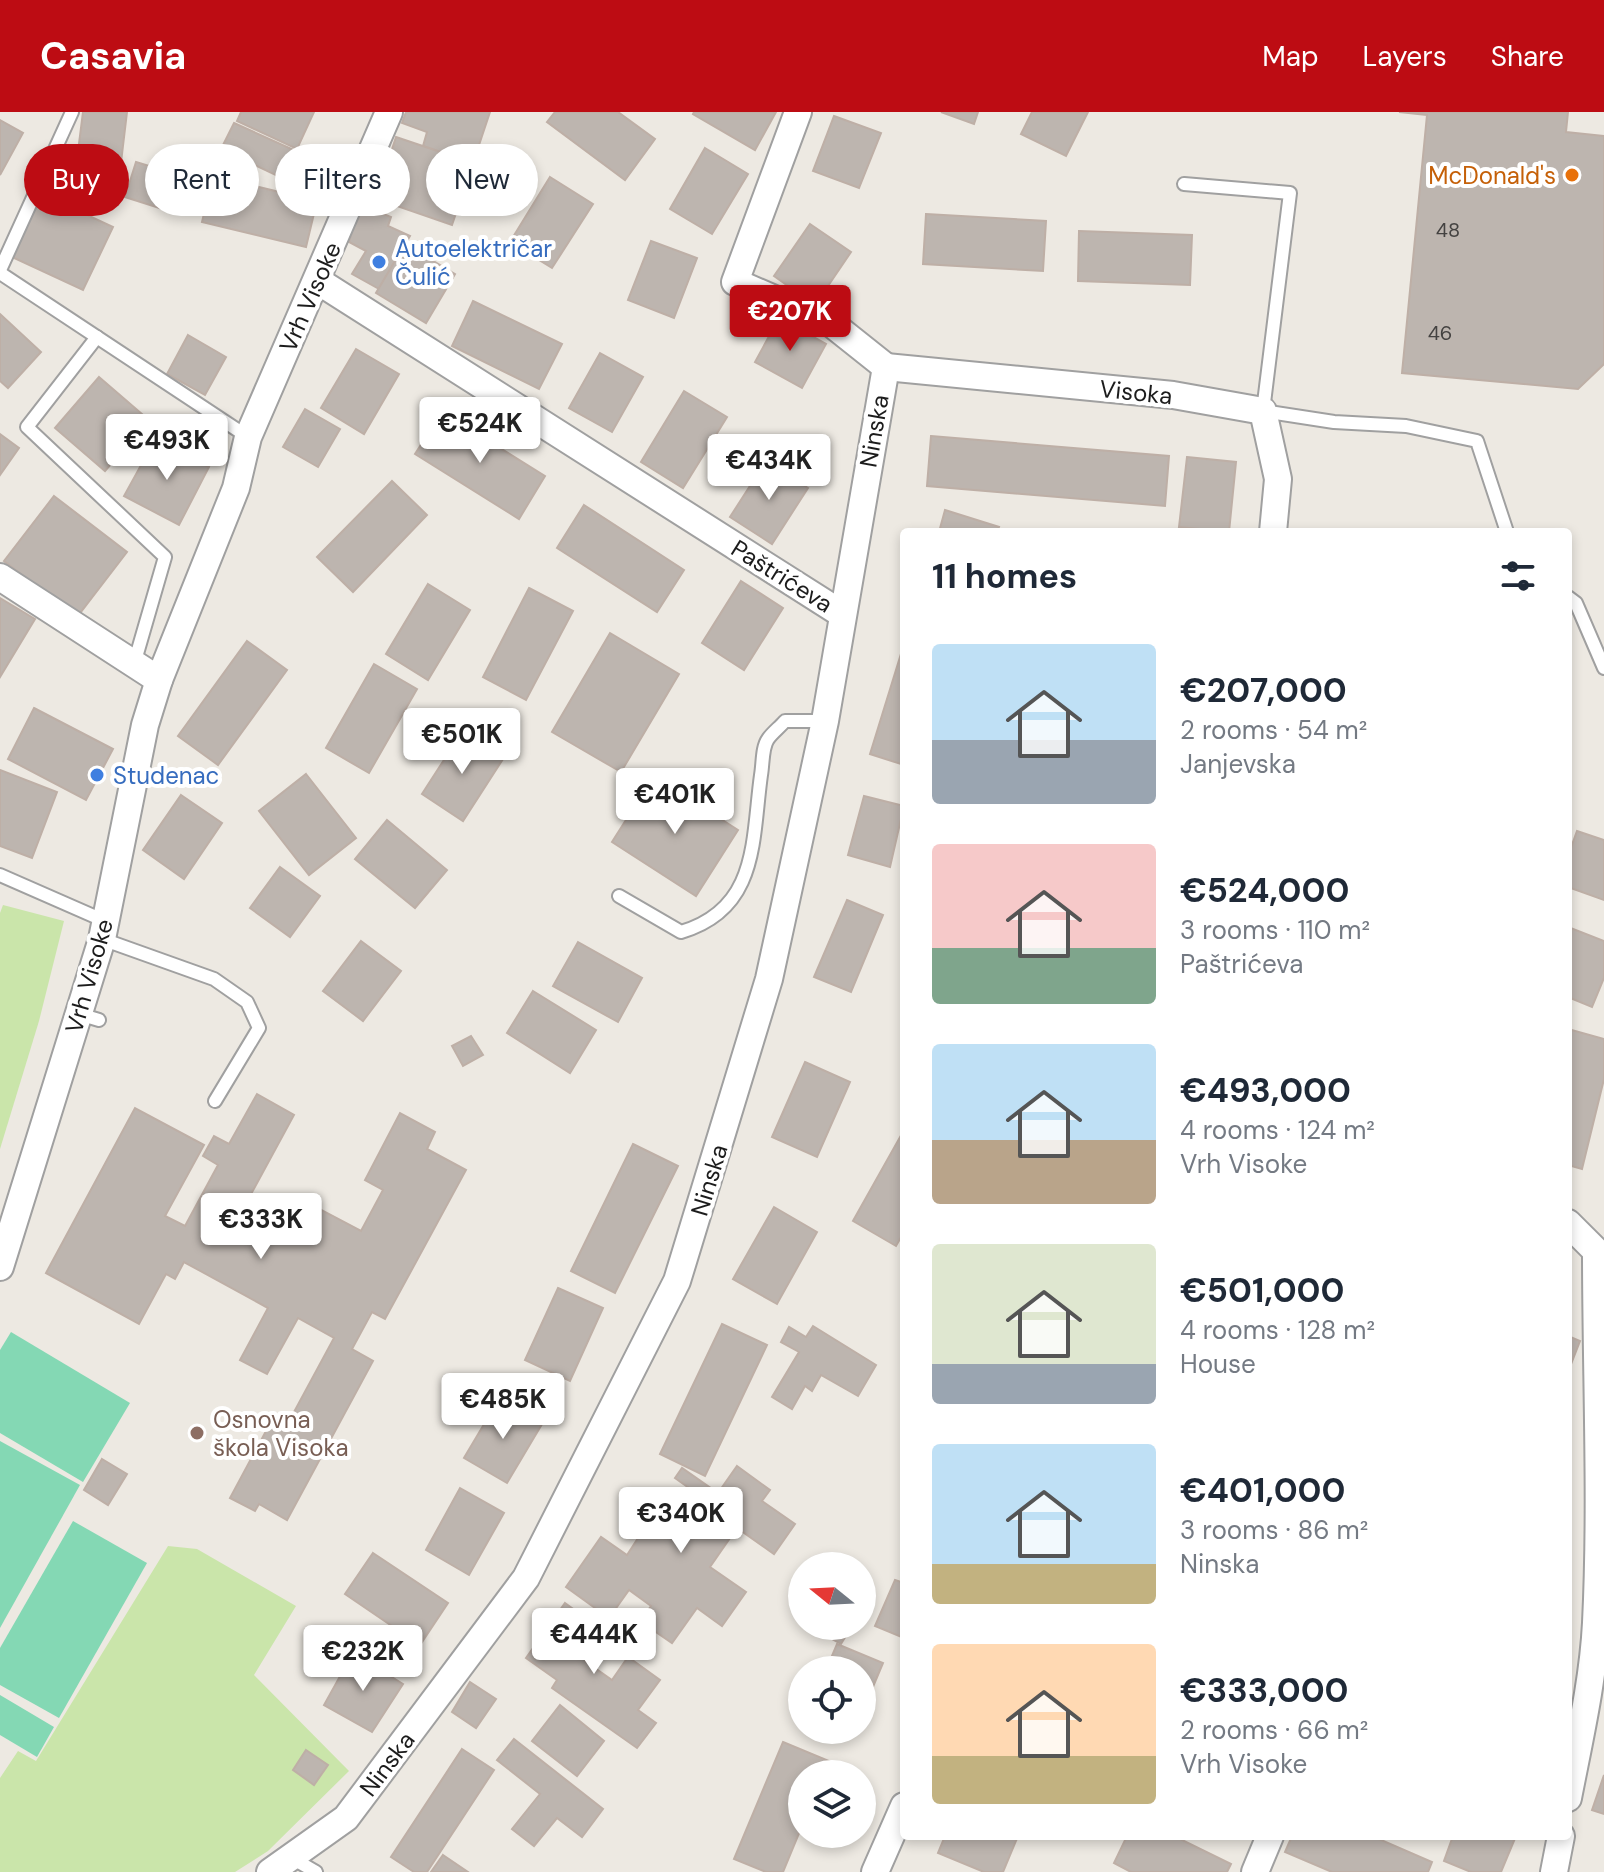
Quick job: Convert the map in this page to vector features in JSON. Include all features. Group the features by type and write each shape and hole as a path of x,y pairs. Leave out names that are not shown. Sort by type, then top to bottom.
{"street":[{"name":"Vrh Visoke","path":"0,1267 6,1226 89,1017 145,725 159,680 236,488 248,437 389,112"},
{"path":"798,112 735,282 832,324 886,367"},
{"name":"Paštrićeva","path":"318,281 842,614"},
{"name":"Visoka","path":"886,367 1173,395 1263,411"},
{"name":"Ninska","path":"280,1865 346,1818 526,1578 677,1281 769,979 825,721 886,367"},
{"path":"1263,411 1278,479 1273,528"},
{"path":"0,577 159,680"},
{"path":"1572,1227 1600,1258 1596,1626 1572,1777"},
{"path":"875,1872 900,1815"},
{"path":"1255,1872 1268,1840"},
{"path":"1554,1872 1560,1840"}],"lane":[{"path":"72,112 0,271 248,437"},
{"path":"1184,184 1290,193 1263,411 1334,422 1406,426 1477,441 1506,528"},
{"path":"97,337 27,427 165,557 134,664"},
{"path":"1572,600 1604,668"},
{"path":"619,896 681,932 700,926 725,908 742,884 757,834 758,798 766,741 785,721 825,721"},
{"path":"0,875 104,930 214,979 247,1002 259,1028 215,1101"},
{"path":"280,1865 316,1872"}],"green space":[{"path":"3,905 64,921 39,1021 0,1149 0,913"},
{"path":"11,1332 130,1403 83,1482 0,1433 0,1350"},
{"path":"0,1441 80,1485 0,1628"},
{"path":"73,1521 147,1563 59,1718 0,1685 0,1648"},
{"path":"168,1546 197,1549 296,1606 254,1675 349,1771 268,1851 235,1872 0,1872 0,1778 18,1751 36,1761"},
{"path":"0,1695 54,1727 37,1757 0,1735"}],"building":[{"path":"83,112 127,112 123,144 79,144"},
{"path":"241,112 314,112 299,144 286,144 237,121"},
{"path":"406,112 490,112 479,144 426,144 426,147 423,146 427,132 402,123"},
{"path":"555,112 618,112 655,139 625,180 547,122"},
{"path":"694,112 776,112 755,150"},
{"path":"941,112 978,112 974,124"},
{"path":"1032,112 1088,112 1066,156 1021,134"},
{"path":"1399,112 1568,112 1566,132 1604,136 1604,364 1578,389 1402,373 1427,115"},
{"path":"834,116 881,133 859,188 813,171"},
{"path":"0,120 23,133 0,175"},
{"path":"234,123 280,144 275,144 275,175 259,167 259,144 224,144"},
{"path":"396,137 426,147 426,216 455,216 452,225 410,211 410,144 394,144"},
{"path":"705,148 748,174 712,234 670,209"},
{"path":"136,162 145,165 145,203 129,198 129,184"},
{"path":"550,177 593,204 552,268 510,242 526,216 538,216 538,196"},
{"path":"259,187 275,191 275,216 313,216 306,247 202,222 203,216 259,216"},
{"path":"926,214 1046,221 1043,271 923,264"},
{"path":"32,216 89,216 113,227 83,290 12,257"},
{"path":"357,216 389,216 391,217 388,226 410,236 379,289 352,274 366,251 349,242"},
{"path":"810,224 851,252 815,305 774,276"},
{"path":"1079,231 1192,235 1190,285 1078,281"},
{"path":"651,241 697,258 674,318 628,300"},
{"path":"405,244 455,274 426,323 376,293"},
{"path":"473,301 562,344 539,389 452,346"},
{"path":"0,314 41,352 8,388 0,381"},
{"path":"779,318 826,344 802,388 755,362"},
{"path":"188,335 226,357 205,395 167,374"},
{"path":"356,349 399,374 364,434 321,408"},
{"path":"600,353 643,377 612,432 569,408"},
{"path":"99,377 149,420 105,471 55,428"},
{"path":"684,391 727,417 683,488 641,462"},
{"path":"305,409 340,429 318,467 283,447"},
{"path":"442,412 545,476 519,519 415,454"},
{"path":"0,434 19,448 0,475"},
{"path":"931,436 1169,456 1165,506 927,486"},
{"path":"156,438 209,467 179,525 124,496"},
{"path":"1187,457 1236,462 1229,528 1179,527"},
{"path":"766,461 808,488 772,544 730,517"},
{"path":"392,481 427,515 353,592 317,557"},
{"path":"54,496 127,552 77,617 4,561"},
{"path":"584,505 684,570 657,612 557,548"},
{"path":"945,510 999,527 999,528 940,528"},
{"path":"741,581 783,608 744,670 702,643"},
{"path":"428,584 470,610 428,680 386,654"},
{"path":"529,588 573,611 526,700 483,677"},
{"path":"0,598 35,619 0,677"},
{"path":"610,633 679,674 621,772 552,732"},
{"path":"247,641 287,670 218,765 178,736"},
{"path":"900,657 900,764 870,754"},
{"path":"374,664 417,689 369,773 326,748"},
{"path":"34,708 113,749 86,800 8,759"},
{"path":"462,732 503,759 463,821 422,794"},
{"path":"0,770 57,792 32,858 0,846"},
{"path":"306,774 356,838 309,875 259,811"},
{"path":"654,776 738,830 696,896 612,842"},
{"path":"181,795 222,823 184,879 143,850"},
{"path":"864,796 900,805 900,823 890,867 848,855"},
{"path":"387,820 447,870 415,908 355,859"},
{"path":"1577,831 1604,840 1604,900 1572,888 1572,845"},
{"path":"280,867 320,896 290,937 250,908"},
{"path":"847,900 883,915 851,992 814,977"},
{"path":"1572,929 1604,941 1604,978 1592,1007 1572,999"},
{"path":"361,941 401,971 363,1021 323,991"},
{"path":"578,942 642,978 618,1022 553,986"},
{"path":"533,991 596,1030 570,1073 507,1033"},
{"path":"1572,1030 1604,1039 1604,1079 1582,1169 1572,1166"},
{"path":"471,1036 483,1055 463,1066 452,1046"},
{"path":"805,1062 850,1082 817,1157 772,1137"},
{"path":"257,1094 294,1115 237,1220 272,1239 295,1196 361,1231 383,1190 365,1180 400,1113 435,1132 427,1149 466,1170 385,1319 372,1312 352,1349 373,1361 287,1520 259,1504 255,1511 230,1498 273,1418 287,1425 334,1338 298,1318 267,1374 240,1360 268,1308 184,1262 175,1279 166,1274 139,1324 46,1273 135,1108 204,1145 165,1216 185,1226 218,1165 203,1156 214,1136 229,1144"},
{"path":"900,1137 900,1239 896,1246 853,1221"},
{"path":"633,1144 678,1166 615,1293 571,1271"},
{"path":"774,1207 817,1232 777,1304 733,1279"},
{"path":"558,1288 603,1308 570,1381 525,1360"},
{"path":"722,1324 767,1345 705,1476 660,1454"},
{"path":"813,1326 876,1365 858,1396 821,1375 812,1391 805,1386 792,1409 772,1397 799,1352 781,1342 789,1327 806,1337"},
{"path":"1572,1338 1580,1341 1572,1362"},
{"path":"499,1399 542,1424 507,1483 464,1458"},
{"path":"102,1459 127,1474 108,1505 84,1490"},
{"path":"737,1466 770,1490 762,1501 795,1524 774,1554 737,1528 710,1567 746,1592 722,1626 697,1608 672,1643 640,1621 651,1606 629,1590 609,1618 566,1587 601,1537 627,1555 640,1535 622,1523 641,1497 676,1522 696,1493 675,1478 682,1468 718,1493"},
{"path":"460,1488 504,1513 469,1575 426,1550"},
{"path":"373,1553 448,1603 420,1645 345,1594"},
{"path":"895,1580 900,1582 900,1636 876,1626"},
{"path":"565,1603 605,1632 585,1661 612,1680 628,1657 660,1680 638,1710 656,1723 637,1748 552,1688 557,1680 526,1658"},
{"path":"837,1644 866,1656 832,1656"},
{"path":"353,1653 403,1684 372,1732 324,1705"},
{"path":"876,1660 883,1663 876,1680"},
{"path":"470,1682 496,1699 476,1728 452,1712"},
{"path":"560,1705 604,1741 577,1776 532,1741"},
{"path":"514,1739 603,1809 582,1837 557,1818 534,1846 512,1829 540,1794 497,1760"},
{"path":"783,1742 827,1760 788,1760 788,1848 793,1848 783,1872 766,1872 734,1859"},
{"path":"462,1749 494,1770 427,1872 414,1872 391,1857"},
{"path":"306,1750 328,1765 314,1785 293,1770"},
{"path":"1604,1775 1604,1814 1592,1810"},
{"path":"943,1840 1016,1840 1003,1872 984,1872 938,1853"},
{"path":"1125,1840 1182,1840 1231,1864 1227,1872 1131,1872 1114,1863"},
{"path":"1290,1840 1381,1840 1432,1862 1428,1872 1332,1872 1285,1852"},
{"path":"1452,1840 1514,1840 1501,1872 1471,1872 1444,1861"},
{"path":"443,1855 468,1872 431,1872"}],"place":[{"name":"McDonald's","path":"1572,175"},
{"name":"Autoelektričar Čulić","path":"379,262"},
{"name":"Studenac","path":"97,775"},
{"name":"Osnovna škola Visoka","path":"197,1433"}]}
